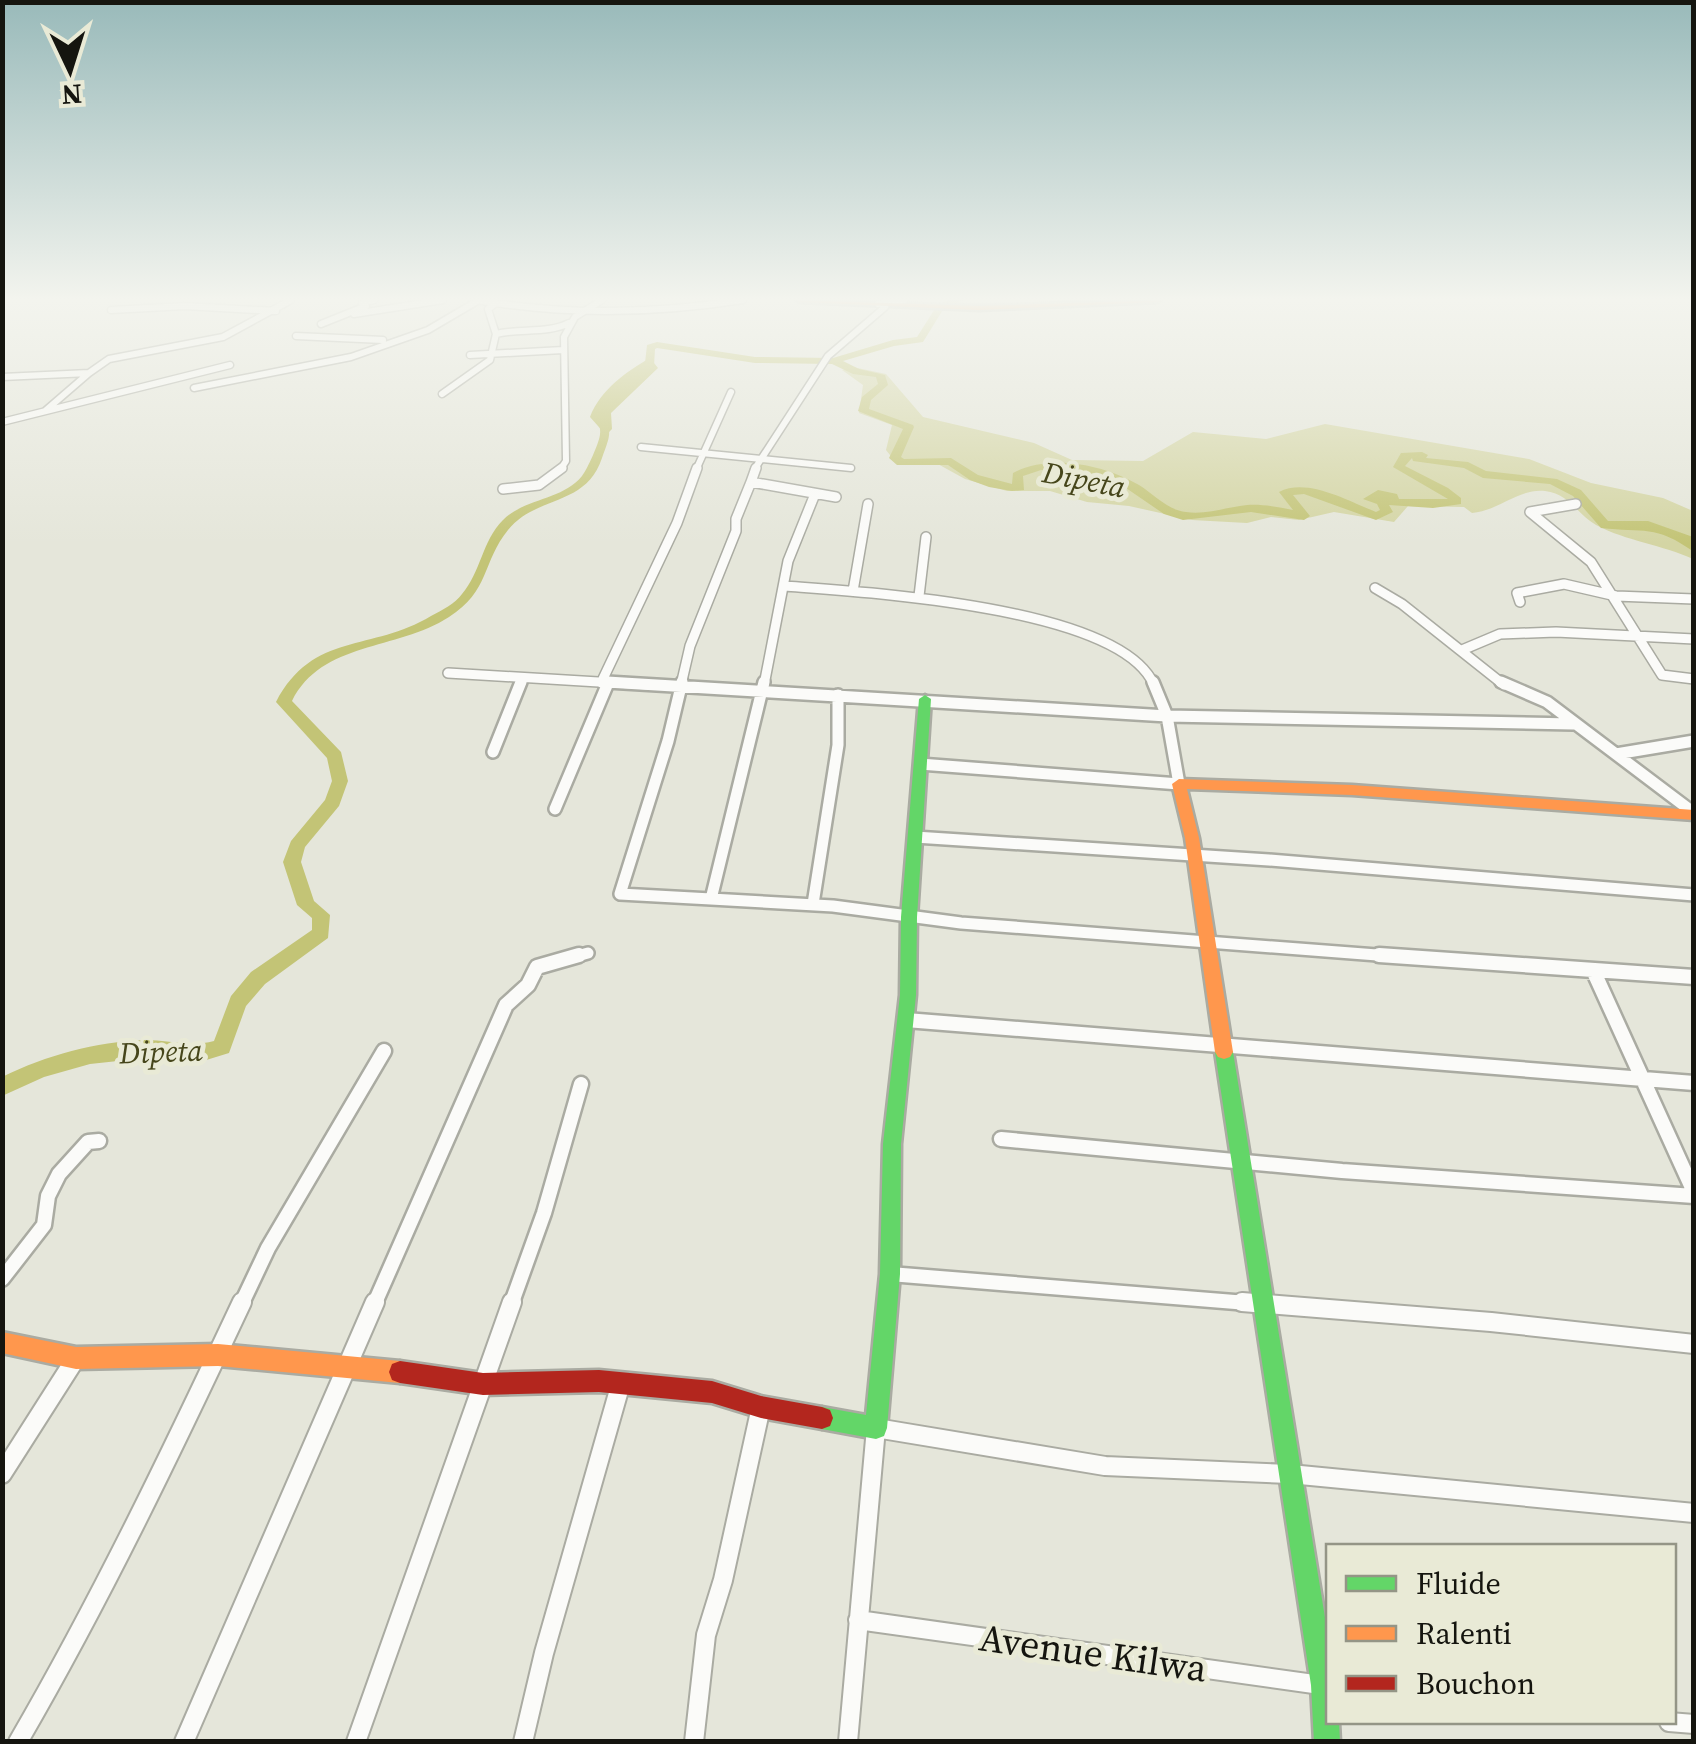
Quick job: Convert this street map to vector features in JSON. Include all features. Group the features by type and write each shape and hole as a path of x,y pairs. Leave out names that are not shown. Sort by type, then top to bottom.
{"main road":[{"path":"2,1342 76,1358 218,1355 483,1384 621,1383 712,1392 876,1428 890,1274 892,1144 900,1044 906,1020 909,918 925,698"},
{"path":"1326,1686 1262,1305 1194,856 1178,784 1352,790 1694,814"}],"street":[{"path":"42,413 78,381"},
{"path":"2,420 79,406 170,381"},
{"path":"194,388 226,381"},
{"path":"442,394 460,381"},
{"path":"503,489 534,488 561,472 566,462 564,381"},
{"path":"811,381 760,456 690,646 682,687 620,894 813,904 909,918 1206,943 1694,977"},
{"path":"554,809 604,683 677,524 703,451 731,392"},
{"path":"2,420 54,402 79,406"},
{"path":"642,446 851,468"},
{"path":"751,482 836,497"},
{"path":"711,899 762,691 770,639 798,533 815,494"},
{"path":"854,591 868,504"},
{"path":"1576,504 1530,512 1590,560 1616,596 1662,676 1694,678"},
{"path":"919,596 926,538"},
{"path":"1520,602 1516,593 1564,584 1616,596 1694,599"},
{"path":"786,586 975,603 1052,624 1117,650 1140,663 1158,684 1178,784 920,764"},
{"path":"1376,588 1508,688 1547,702 1694,814"},
{"path":"1462,650 1500,634 1556,632 1694,640"},
{"path":"448,674 925,698 1166,716 1573,724"},
{"path":"493,752 523,678"},
{"path":"813,904 838,746 838,696"},
{"path":"1616,754 1694,741"},
{"path":"915,837 1694,895"},
{"path":"184,1742 344,1366 406,1236 506,1005 528,985 537,967 588,953"},
{"path":"1000,1139 1241,1162 1694,1194 1593,970"},
{"path":"906,1020 1694,1082"},
{"path":"18,1742 82,1631 268,1248 384,1050"},
{"path":"356,1742 544,1213 582,1084"},
{"path":"2,1279 44,1226 48,1196 59,1174 88,1142 100,1140"},
{"path":"890,1274 1490,1322 1694,1344"},
{"path":"2,1474 76,1358"},
{"path":"523,1742 621,1383"},
{"path":"694,1742 706,1636 723,1580 763,1402"},
{"path":"848,1742 876,1428 1105,1466 1290,1474 1694,1513"},
{"name":"Avenue Kilwa","path":"858,1620 1326,1686"}],"green space":[{"path":"858,381 892,381 923,417 1034,443 1072,460 1143,461 1193,432 1266,439 1325,424 1529,459 1591,483 1663,498 1693,511 1693,559 1608,530 1590,521 1561,496 1545,491 1526,493 1472,513 1464,507 1408,506 1394,522 1334,512 1299,520 1271,517 1247,523 1192,520 1129,506 1087,502 1050,491 1007,491 965,479 936,463 897,464 886,450 892,425 859,413 863,385"}],"shaded area":[{"path":"644,381 611,413 612,429 606,435 590,417 615,382"}],"waterway":[{"name":"Dipeta","path":"882,381 883,385 866,399 863,411 909,427 895,458 901,463 951,461 993,484 1020,487 1017,475 1028,469 1073,468 1130,485 1168,511 1183,516 1251,508 1304,516 1285,492 1305,490 1376,516 1387,512 1381,501 1369,499 1378,494 1393,497 1393,502 1457,501 1399,467 1405,455 1422,455 1417,459 1460,464 1483,474 1553,481 1577,493 1605,525 1648,525 1689,540 1694,548"},
{"name":"Dipeta","path":"2,1087 37,1071 90,1055 146,1049 203,1052 222,1047 238,1002 258,978 321,933 321,915 306,905 292,862 297,845 333,802 340,781 335,756 284,702 294,681 327,656 413,631 461,602 469,595 496,538 509,521 526,509 575,488 588,477 606,435 601,414"}],"traffic: fast":[{"path":"822,1418 876,1428 890,1274 892,1144 908,995 909,917 925,699"},
{"path":"1224,1052 1324,1685 1326,1723"},
{"path":"1326,1724 1327,1742"}],"traffic: slow":[{"path":"1224,1052 1192,838 1179,784 1352,790 1694,815"},
{"path":"2,1342 76,1358 218,1355 400,1372"}],"traffic: jam":[{"path":"400,1372 483,1384 599,1381 712,1392 761,1407 822,1418"}]}
